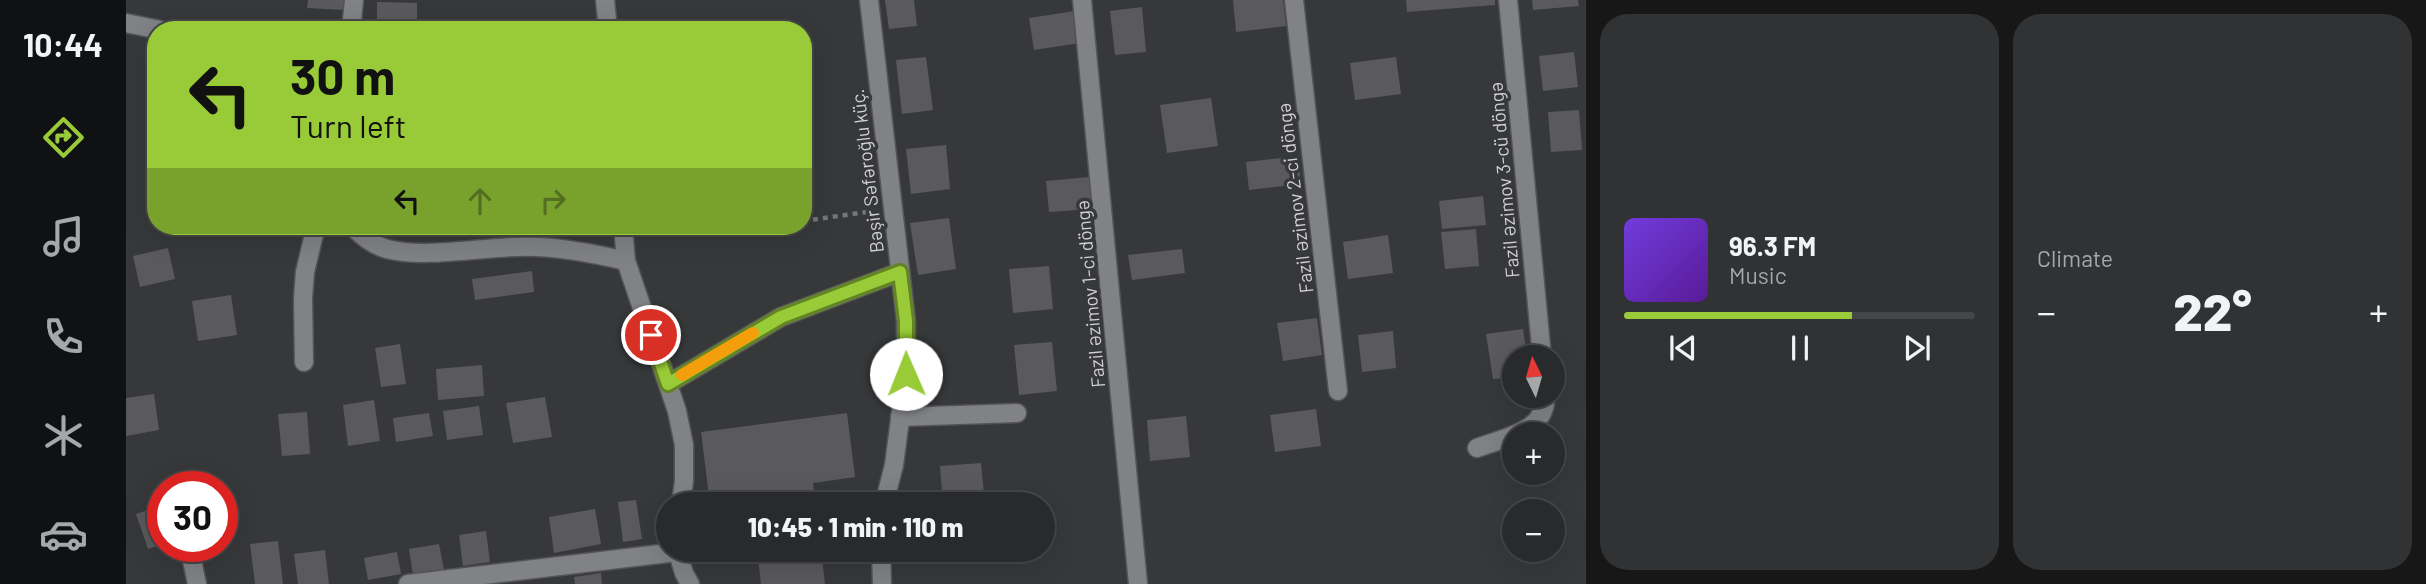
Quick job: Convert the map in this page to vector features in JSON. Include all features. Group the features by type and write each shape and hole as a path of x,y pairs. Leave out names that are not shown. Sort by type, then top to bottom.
{"street":[{"path":"352,21 354,0"},
{"path":"605,0 607,21"},
{"name":"Bəşir Səfəroğlu küç.","path":"869,0 906,321 906,374 894,465 887,492"},
{"name":"Fazil Əzimov 1-ci döngə","path":"1082,0 1138,584"},
{"name":"Fazil Əzimov 2-ci döngə","path":"1294,0 1338,391"},
{"name":"Fazil Əzimov 3-cü döngə","path":"1508,0 1541,345"},
{"path":"126,23 147,27"},
{"path":"304,362 305,272 314,235"},
{"path":"360,235 365,240 387,249 419,252 534,246 583,251 626,261"},
{"path":"624,235 626,261 677,411 684,445 683,492"},
{"path":"668,384 781,317 900,272"},
{"path":"1477,449 1533,426 1542,416 1543,408"},
{"path":"900,417 1017,413"},
{"path":"408,584 656,554"},
{"path":"192,562 197,584"},
{"path":"681,562 690,584"},
{"path":"881,562 882,584"}],"path":[{"path":"812,219 893,208"}],"building":[{"path":"308,0 345,0 345,10 307,8"},
{"path":"885,0 914,0 917,26 889,29"},
{"path":"1233,0 1283,0 1286,26 1236,32"},
{"path":"1406,0 1495,0 1495,5 1407,12"},
{"path":"1532,0 1578,0 1579,6 1533,10"},
{"path":"377,2 417,3 417,21 377,21"},
{"path":"1142,7 1146,52 1115,55 1110,11"},
{"path":"1075,11 1080,43 1034,50 1029,18"},
{"path":"1574,52 1578,87 1543,91 1539,56"},
{"path":"926,57 933,110 902,114 896,60"},
{"path":"1396,57 1401,94 1355,100 1350,63"},
{"path":"1211,98 1218,146 1167,153 1160,105"},
{"path":"1579,110 1582,150 1551,152 1548,112"},
{"path":"946,145 950,189 911,194 906,149"},
{"path":"1298,156 1301,184 1249,190 1246,162"},
{"path":"1089,177 1092,209 1049,212 1046,181"},
{"path":"1483,196 1486,225 1442,229 1439,201"},
{"path":"949,218 956,269 918,275 910,223"},
{"path":"1476,229 1479,266 1445,269 1441,232"},
{"path":"1388,235 1393,273 1348,279 1343,242"},
{"path":"168,248 175,279 140,287 133,256"},
{"path":"1182,249 1185,273 1132,280 1128,255"},
{"path":"1049,266 1053,309 1013,313 1009,269"},
{"path":"532,271 534,292 475,300 472,279"},
{"path":"231,295 237,335 198,341 192,301"},
{"path":"1317,318 1322,355 1283,361 1277,323"},
{"path":"1523,329 1525,345 1502,345 1502,378 1493,379 1486,334"},
{"path":"1393,331 1396,368 1362,372 1358,335"},
{"path":"1052,342 1057,391 1019,395 1014,345"},
{"path":"400,344 406,384 381,387 375,348"},
{"path":"482,365 484,396 438,400 436,369"},
{"path":"154,394 159,430 126,436 126,398"},
{"path":"545,397 552,437 513,443 506,403"},
{"path":"374,400 380,441 348,446 343,405"},
{"path":"479,406 483,435 447,440 443,411"},
{"path":"1316,409 1321,446 1275,452 1270,415"},
{"path":"307,412 310,454 282,456 278,414"},
{"path":"429,413 433,436 396,442 393,418"},
{"path":"847,413 855,477 813,483 814,492 708,492 701,432"},
{"path":"1186,416 1190,457 1150,461 1147,420"},
{"path":"981,463 984,492 942,492 940,466"},
{"path":"636,500 642,539 623,542 618,502"},
{"path":"595,509 601,544 554,553 549,517"},
{"path":"147,510 147,546 136,514"},
{"path":"486,531 490,562 463,566 459,535"},
{"path":"278,541 283,584 255,584 250,544"},
{"path":"439,544 444,570 413,575 409,549"},
{"path":"325,550 329,584 298,584 294,554"},
{"path":"397,552 401,574 368,580 364,558"},
{"path":"758,562 822,562 825,584 761,584"},
{"path":"601,573 602,584 575,584 574,577"}],"slow traffic":[{"path":"682,375 753,333"}],"route":[{"path":"651,335 668,384 781,317 900,272 906,321 906,374"}]}
